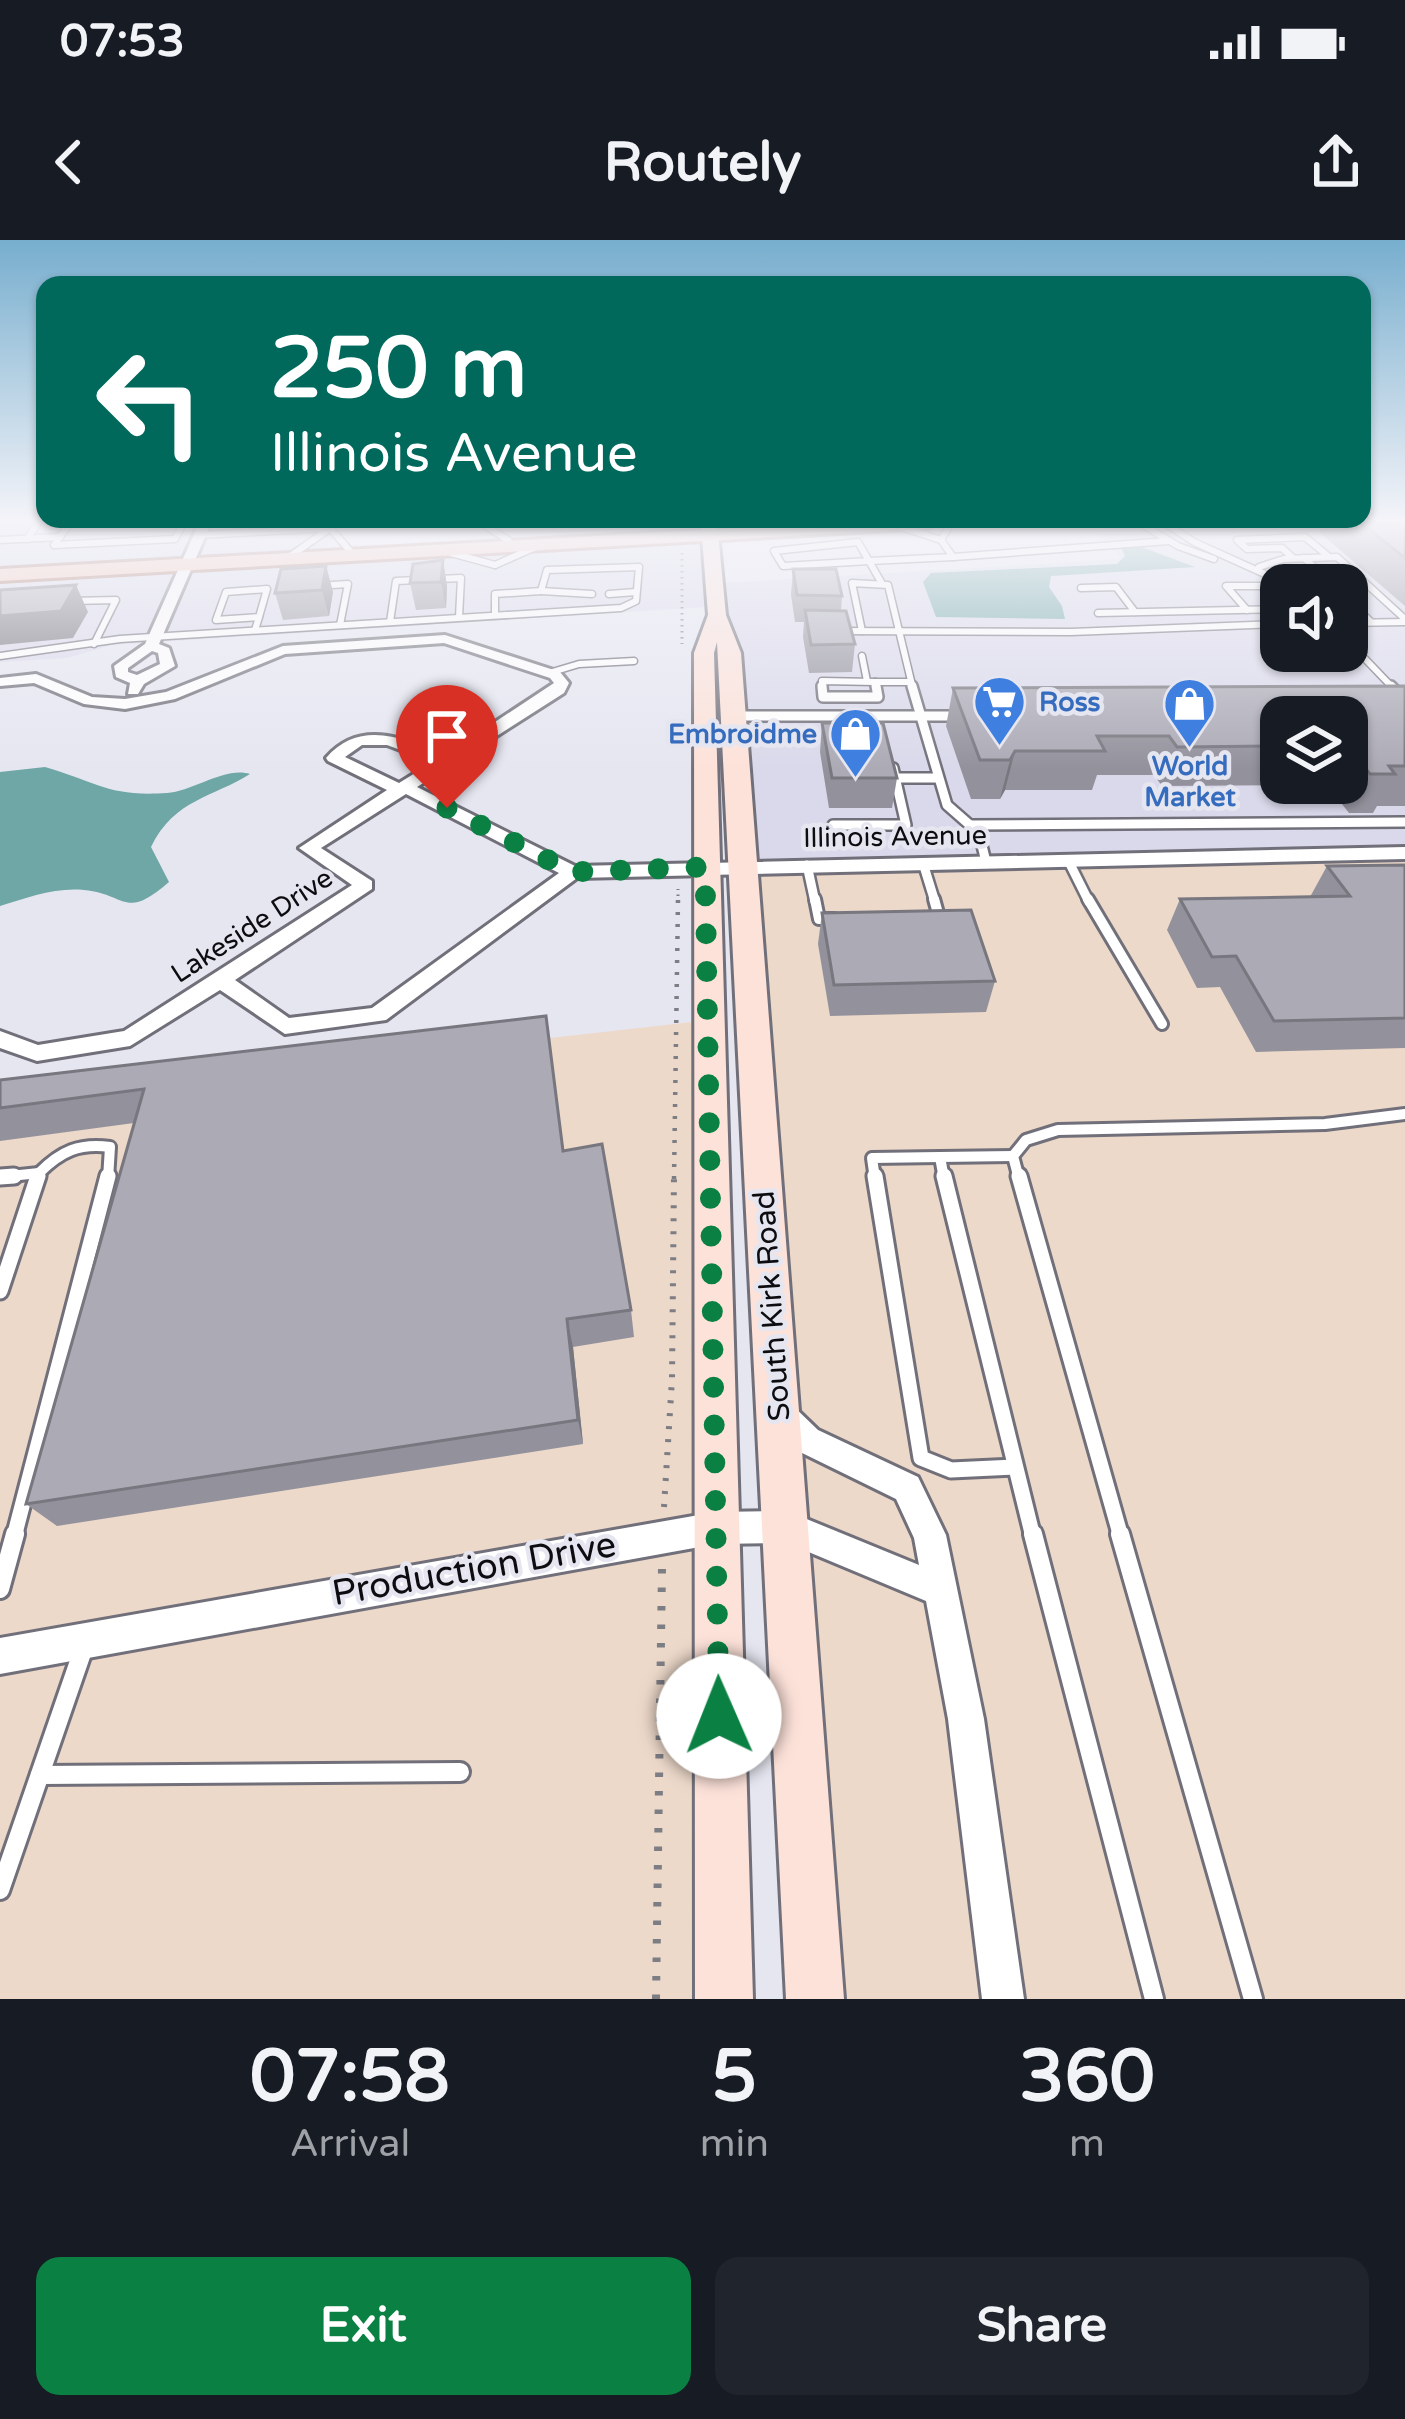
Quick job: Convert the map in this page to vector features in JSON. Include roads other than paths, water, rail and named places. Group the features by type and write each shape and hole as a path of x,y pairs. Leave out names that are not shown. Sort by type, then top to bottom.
{"main road":[{"name":"South Kirk Road","path":"717,605 731,653 734,716 708,867 779,1413 815,1999"},
{"name":"South Kirk Road","path":"718,616 704,653 724,1999"}],"street":[{"path":"138,681 121,674 121,666 153,641 168,605"},
{"path":"0,682 36,679 89,701 125,704 170,696 284,650 445,639 549,673"},
{"path":"125,704 138,681 168,666 164,650 153,641"},
{"name":"Lakeside Drive","path":"0,1039 37,1053 130,1038 365,885 308,848 559,690 562,683 549,673"},
{"name":"Illinois Avenue","path":"446,761 376,736 349,745 334,758 572,872 1405,853"},
{"path":"218,977 285,1026 378,1015 572,872"},
{"path":"779,1413 808,1440 907,1488 930,1535 966,1719 1003,1999"},
{"name":"Production Drive","path":"0,1656 716,1528 787,1527 940,1590"}],"lane":[{"path":"94,644 113,605"},
{"path":"221,605 216,620 259,617"},
{"path":"255,630 263,605"},
{"path":"340,625 344,605"},
{"path":"390,622 392,605"},
{"path":"459,617 460,605"},
{"path":"495,605 495,615"},
{"path":"0,656 255,630 632,605"},
{"path":"856,605 861,652 871,681 878,697 823,697 822,681 871,681 910,682"},
{"path":"892,605 946,805 980,833 986,862"},
{"path":"1093,605 1110,630"},
{"path":"1130,605 1135,612"},
{"path":"1243,605 1247,610"},
{"path":"1098,613 1260,609"},
{"path":"1368,619 1405,620"},
{"path":"822,630 1260,625"},
{"path":"549,673 573,665 634,661"},
{"path":"1368,662 1405,701"},
{"path":"734,716 982,716"},
{"path":"833,825 906,825 890,758"},
{"path":"896,778 938,778"},
{"path":"970,825 1405,822"},
{"path":"1068,860 1103,930 1162,1024"},
{"path":"915,918 939,917 923,863"},
{"path":"807,865 819,920 843,919"},
{"path":"1013,1156 1026,1140 1058,1130 1325,1124 1405,1114"},
{"path":"0,1291 39,1173 58,1153 81,1143 110,1147 112,1162 0,1589"},
{"path":"1013,1156 872,1158 921,1458 950,1470 1015,1467"},
{"path":"1013,1156 1252,1999"},
{"path":"940,1157 1015,1467 1154,1999"},
{"path":"0,1177 39,1173"},
{"path":"0,1890 86,1640"},
{"path":"40,1775 460,1772"}],"place":[{"name":"Ross","path":"1000,748"},
{"name":"World Market","path":"1190,749"},
{"name":"Embroidme","path":"856,780"}]}
